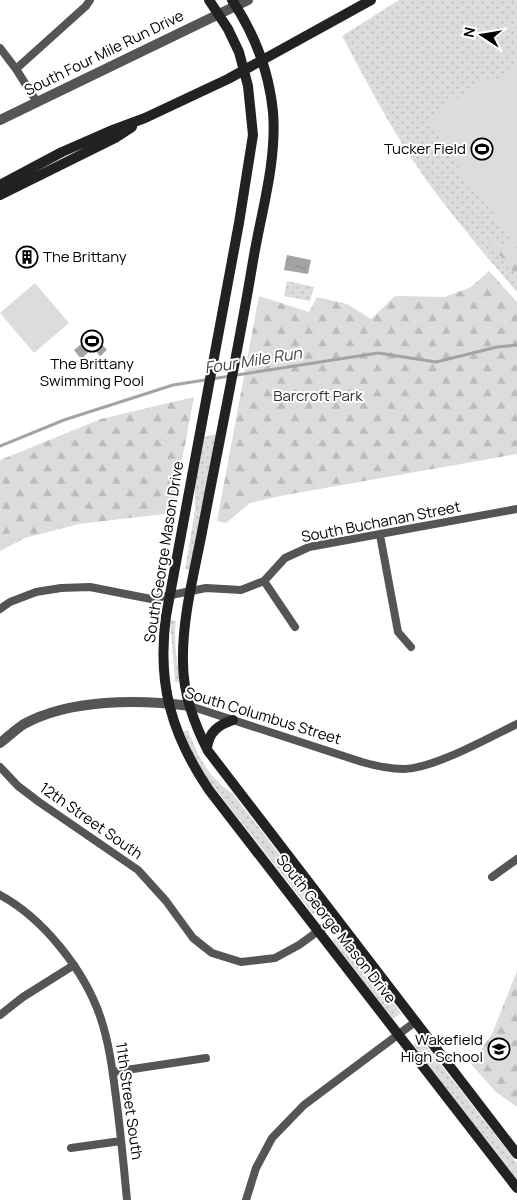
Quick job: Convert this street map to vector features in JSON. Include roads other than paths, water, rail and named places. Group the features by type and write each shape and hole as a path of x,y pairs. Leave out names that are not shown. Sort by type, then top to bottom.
{"main road":[{"name":"South George Mason Drive","path":"210,0 239,52 244,70 253,135 162,639 168,703 175,730 197,772 517,1188"},
{"path":"0,185 62,152 110,130 145,118 263,61 371,0"},
{"name":"South George Mason Drive","path":"234,3 263,61 273,113 272,154 242,327 183,641 185,687 196,726 207,748 517,1154"},
{"path":"0,195 115,138 145,118"},
{"path":"207,748 208,739 214,731 222,724 233,720"}],"street":[{"path":"16,69 86,6 90,0"},
{"name":"South Four Mile Run Drive","path":"0,120 219,15 234,3 248,0"},
{"path":"0,48 37,102"},
{"name":"South Buchanan Street","path":"0,609 10,602 36,592 61,588 90,587 151,599 169,597 206,588 241,590 264,581 285,558 309,547 517,509"},
{"path":"380,535 398,632 411,647"},
{"path":"264,581 295,627"},
{"name":"South Columbus Street","path":"0,744 24,725 61,709 114,703 168,703 190,706 362,762 387,768 406,769 425,766 517,724"},
{"name":"12th Street South","path":"0,767 18,786 39,802 138,870 166,901 193,938 212,953 241,962 275,958 299,945 336,918"},
{"path":"492,877 517,859"},
{"name":"11th Street South","path":"0,895 12,901 40,924 58,944 74,966 100,1014 108,1042 113,1072 127,1200"},
{"path":"0,1015 23,997 74,966"},
{"path":"246,1200 256,1168 272,1138 304,1105 415,1022"},
{"path":"113,1072 206,1058"},
{"path":"71,1148 121,1141"}],"water":[{"path":"287,255 311,260 308,274 284,270"},
{"name":"The Brittany Swimming Pool","path":"93,334 107,350 100,356 93,348 81,359 74,350"}],"waterway":[{"name":"Four Mile Run","path":"0,446 64,420 173,385 378,353 436,362 497,347 517,345"}],"place":[{"name":"Tucker Field","path":"482,149"},
{"name":"The Brittany","path":"27,257"},
{"name":"The Brittany Swimming Pool","path":"92,341"},
{"name":"Wakefield High School","path":"499,1049"}],"park label":[{"name":"Barcroft Park","path":"318,396"}]}
